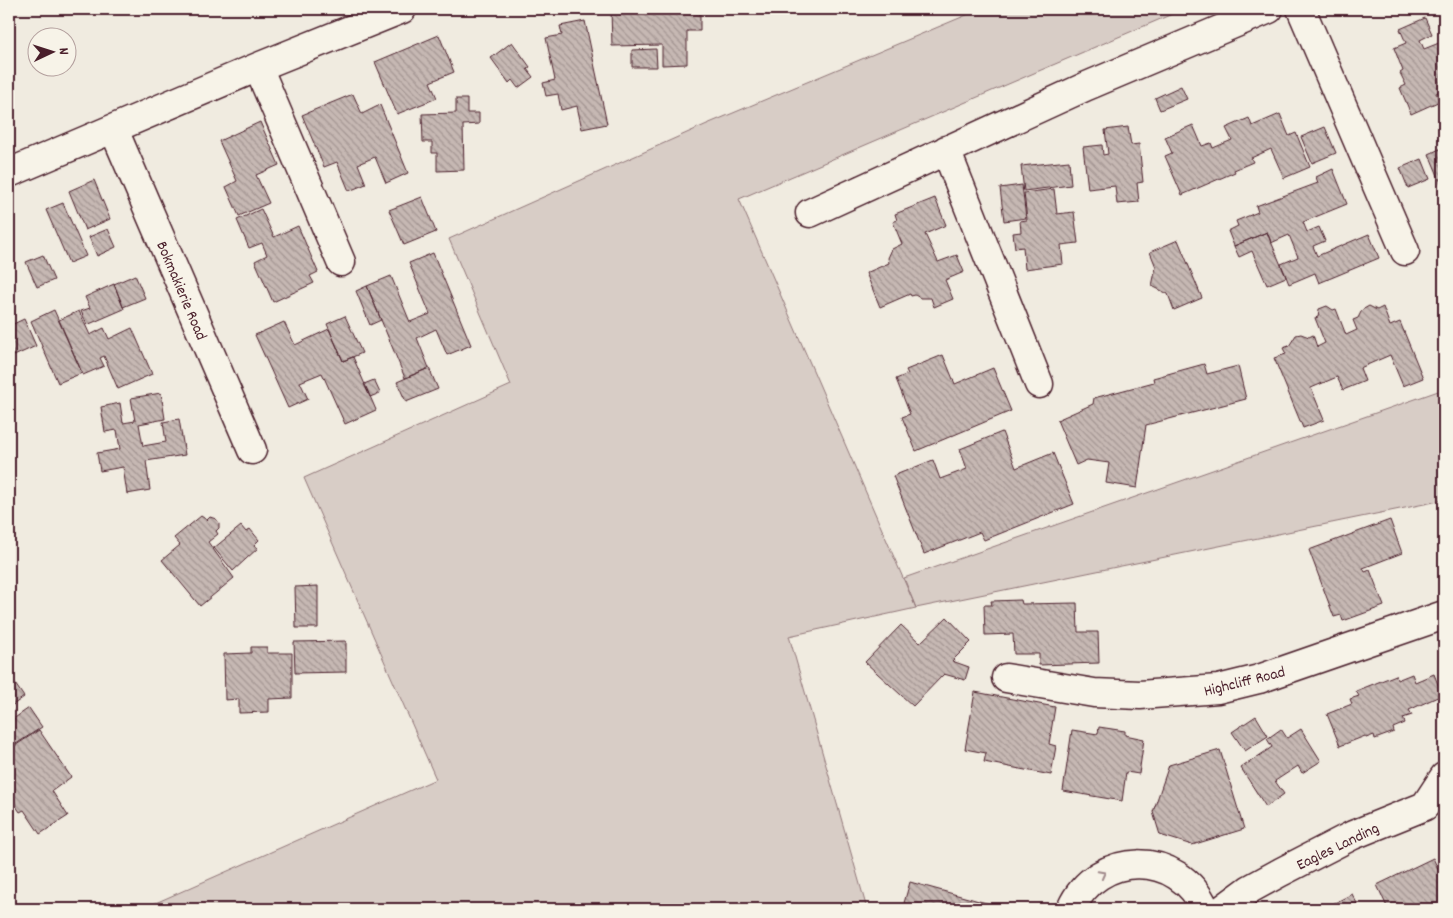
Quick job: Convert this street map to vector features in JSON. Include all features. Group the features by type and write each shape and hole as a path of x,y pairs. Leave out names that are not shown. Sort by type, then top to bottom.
{"street":[{"path":"9,173 114,130 258,67 402,9"},
{"path":"810,213 1087,86 1269,9"},
{"path":"1301,9 1405,251"},
{"path":"258,67 341,262"},
{"name":"Bokmakierie Road","path":"114,130 252,450"},
{"path":"946,150 1039,384"},
{"name":"Highcliff Road","path":"1006,678 1094,693 1158,694 1218,690 1259,679 1444,615"},
{"name":"Eagles Landing","path":"1223,909 1250,888 1354,835 1435,807 1444,777"},
{"path":"1071,909 1077,896 1093,878 1115,867 1139,863 1163,867 1184,879 1200,897 1205,909"}],"shaded area":[{"path":"981,9 1184,9 739,199 916,608 789,636 867,909 142,909 436,779 304,478 511,385 449,239 707,124"},
{"path":"1444,389 1444,500 916,608 904,578"}],"building":[{"path":"9,9 23,9 9,14"},
{"path":"611,9 700,9 700,31 687,31 687,64 662,65 662,45 612,46"},
{"path":"730,9 769,9 768,14"},
{"path":"1425,18 1432,34 1420,40 1424,49 1444,41 1444,89 1436,93 1440,101 1411,114 1400,88 1406,85 1400,73 1403,71 1394,48 1406,43 1400,29"},
{"path":"585,21 607,124 582,129 577,106 561,110 558,94 546,96 543,83 555,80 546,38 562,35 560,26"},
{"path":"439,35 454,72 430,82 437,98 397,114 375,62"},
{"path":"512,42 530,67 527,69 533,77 518,88 512,80 509,83 491,58"},
{"path":"656,49 657,67 632,67 632,50"},
{"path":"1181,86 1187,99 1160,110 1155,98"},
{"path":"353,94 362,114 380,105 408,173 386,183 375,157 358,164 366,184 349,191 337,162 324,167 302,115"},
{"path":"456,99 467,99 467,113 479,113 479,124 463,125 464,170 437,171 437,153 432,153 432,142 423,142 422,114 456,113"},
{"path":"1280,114 1289,136 1296,133 1310,167 1284,178 1271,149 1251,158 1253,162 1234,170 1235,172 1182,195 1165,156 1172,153 1165,137 1193,125 1202,146 1211,143 1213,148 1232,140 1226,128 1249,118 1252,126"},
{"path":"260,122 279,165 256,175 269,203 239,216 226,187 237,181 219,141"},
{"path":"1128,127 1131,145 1139,144 1143,182 1137,183 1139,202 1117,204 1115,186 1088,189 1083,147 1102,145 1103,155 1108,154 1105,130"},
{"path":"1325,127 1336,153 1312,163 1301,137"},
{"path":"1444,147 1444,190 1429,154"},
{"path":"1422,159 1430,179 1408,188 1400,168"},
{"path":"1069,161 1071,185 1024,191 1021,166"},
{"path":"1333,169 1347,204 1303,222 1307,232 1319,227 1325,241 1313,246 1317,256 1369,234 1379,258 1319,283 1315,273 1289,284 1281,264 1298,257 1289,235 1271,243 1267,232 1234,246 1228,231 1238,226 1236,221 1258,212 1256,206 1318,183 1316,177"},
{"path":"94,180 110,219 85,230 69,191"},
{"path":"1022,185 1026,218 1004,221 1000,188"},
{"path":"1054,189 1057,214 1074,212 1078,243 1061,245 1063,264 1025,269 1023,247 1015,248 1013,233 1021,232 1020,221 1027,220 1024,193"},
{"path":"422,197 436,232 404,245 389,210"},
{"path":"935,198 946,225 925,234 938,262 957,255 964,272 945,280 953,299 934,307 931,298 920,298 910,294 880,307 866,273 889,263 888,258 892,249 902,244 893,222 897,220 895,214"},
{"path":"63,203 86,256 69,263 46,210"},
{"path":"261,209 274,237 298,226 318,272 310,276 314,283 273,302 255,261 267,255 262,243 249,248 237,220"},
{"path":"108,229 116,247 97,256 89,237"},
{"path":"1267,232 1286,277 1267,285 1252,251 1239,257 1234,246"},
{"path":"1178,240 1202,298 1174,310 1168,294 1152,286 1156,267 1150,252"},
{"path":"433,253 471,345 447,355 436,329 417,338 429,368 405,378 367,286 391,276 410,322 430,314 409,263"},
{"path":"43,255 54,280 37,287 26,262"},
{"path":"135,275 145,298 123,307 114,284"},
{"path":"114,284 124,309 87,325 81,311 90,308 85,297"},
{"path":"367,286 381,320 370,325 356,291"},
{"path":"1327,306 1333,310 1336,309 1346,335 1357,330 1353,320 1358,318 1362,310 1369,306 1377,310 1383,307 1390,326 1400,322 1423,378 1403,386 1390,355 1360,368 1365,381 1343,390 1337,377 1311,388 1324,420 1303,428 1274,358 1286,354 1283,348 1289,346 1296,335 1301,334 1309,337 1313,335 1317,347 1325,343 1315,318 1318,317 1319,309"},
{"path":"54,310 82,373 58,383 31,321"},
{"path":"79,311 90,335 104,328 109,339 132,328 152,374 118,389 104,356 100,358 104,366 83,375 59,320"},
{"path":"345,316 362,353 343,361 327,324"},
{"path":"24,319 36,346 14,356 9,345 9,326"},
{"path":"284,322 295,345 329,329 343,361 353,357 376,410 345,424 322,373 300,382 308,399 288,408 255,335"},
{"path":"943,355 955,384 993,368 1011,411 916,451 902,417 910,414 896,379 908,374 906,370"},
{"path":"1204,364 1207,374 1238,366 1246,399 1146,425 1137,488 1106,483 1109,463 1087,460 1076,465 1057,420 1093,404 1094,398 1154,382 1153,378"},
{"path":"429,368 438,389 406,402 397,382"},
{"path":"374,380 380,393 370,397 364,384"},
{"path":"161,393 165,419 139,424 143,446 166,442 163,422 179,419 185,455 146,461 150,490 127,494 123,467 100,471 97,453 120,449 117,430 105,432 101,407 120,403 123,423 135,421 131,398"},
{"path":"1002,432 1016,468 1053,453 1074,504 984,540 980,532 924,554 893,476 933,460 940,479 967,469 960,449"},
{"path":"201,516 207,520 210,517 216,519 219,523 219,528 216,531 218,534 208,542 234,578 200,606 162,560 180,545 174,538"},
{"path":"1390,520 1402,553 1363,568 1365,572 1370,570 1384,606 1343,621 1341,615 1334,617 1309,550"},
{"path":"241,526 246,532 250,529 259,540 254,545 258,548 233,571 214,548"},
{"path":"318,586 318,628 296,628 295,587"},
{"path":"1021,600 1022,604 1077,603 1078,632 1098,632 1099,663 1039,665 1039,654 1014,654 1013,634 985,635 984,605 992,605 991,601"},
{"path":"947,617 971,642 952,661 969,667 965,680 944,674 913,706 865,662 901,625 920,643"},
{"path":"346,641 346,672 295,673 294,642"},
{"path":"251,647 267,647 267,653 292,653 292,698 269,699 269,712 239,713 239,699 225,700 224,654 251,653"},
{"path":"1412,674 1415,682 1434,674 1442,695 1409,710 1412,715 1403,718 1405,723 1393,728 1394,732 1375,739 1374,735 1366,738 1365,736 1340,746 1327,714 1352,704 1350,699 1359,696 1356,691 1396,675 1397,680"},
{"path":"9,675 24,697 10,707 13,711 9,714"},
{"path":"975,692 1055,707 1049,744 1056,746 1051,775 984,762 986,753 965,749"},
{"path":"29,708 42,727 16,744 9,732 9,722"},
{"path":"1256,716 1268,736 1245,751 1232,732"},
{"path":"1099,727 1125,731 1125,735 1144,739 1139,774 1126,772 1122,801 1063,791 1072,730 1098,734"},
{"path":"1281,729 1287,738 1301,729 1321,761 1302,773 1298,766 1275,781 1284,794 1266,807 1241,768 1272,747 1267,739"},
{"path":"39,730 71,777 52,791 68,816 40,834 24,810 20,812 9,796 9,755 13,753 10,749"},
{"path":"1220,750 1244,829 1192,845 1160,835 1153,812 1169,765"},
{"path":"1433,858 1444,882 1444,909 1388,909 1377,885"},
{"path":"910,882 1008,909 910,909 911,905 904,903"},
{"path":"1352,894 1360,909 1323,909"}]}
